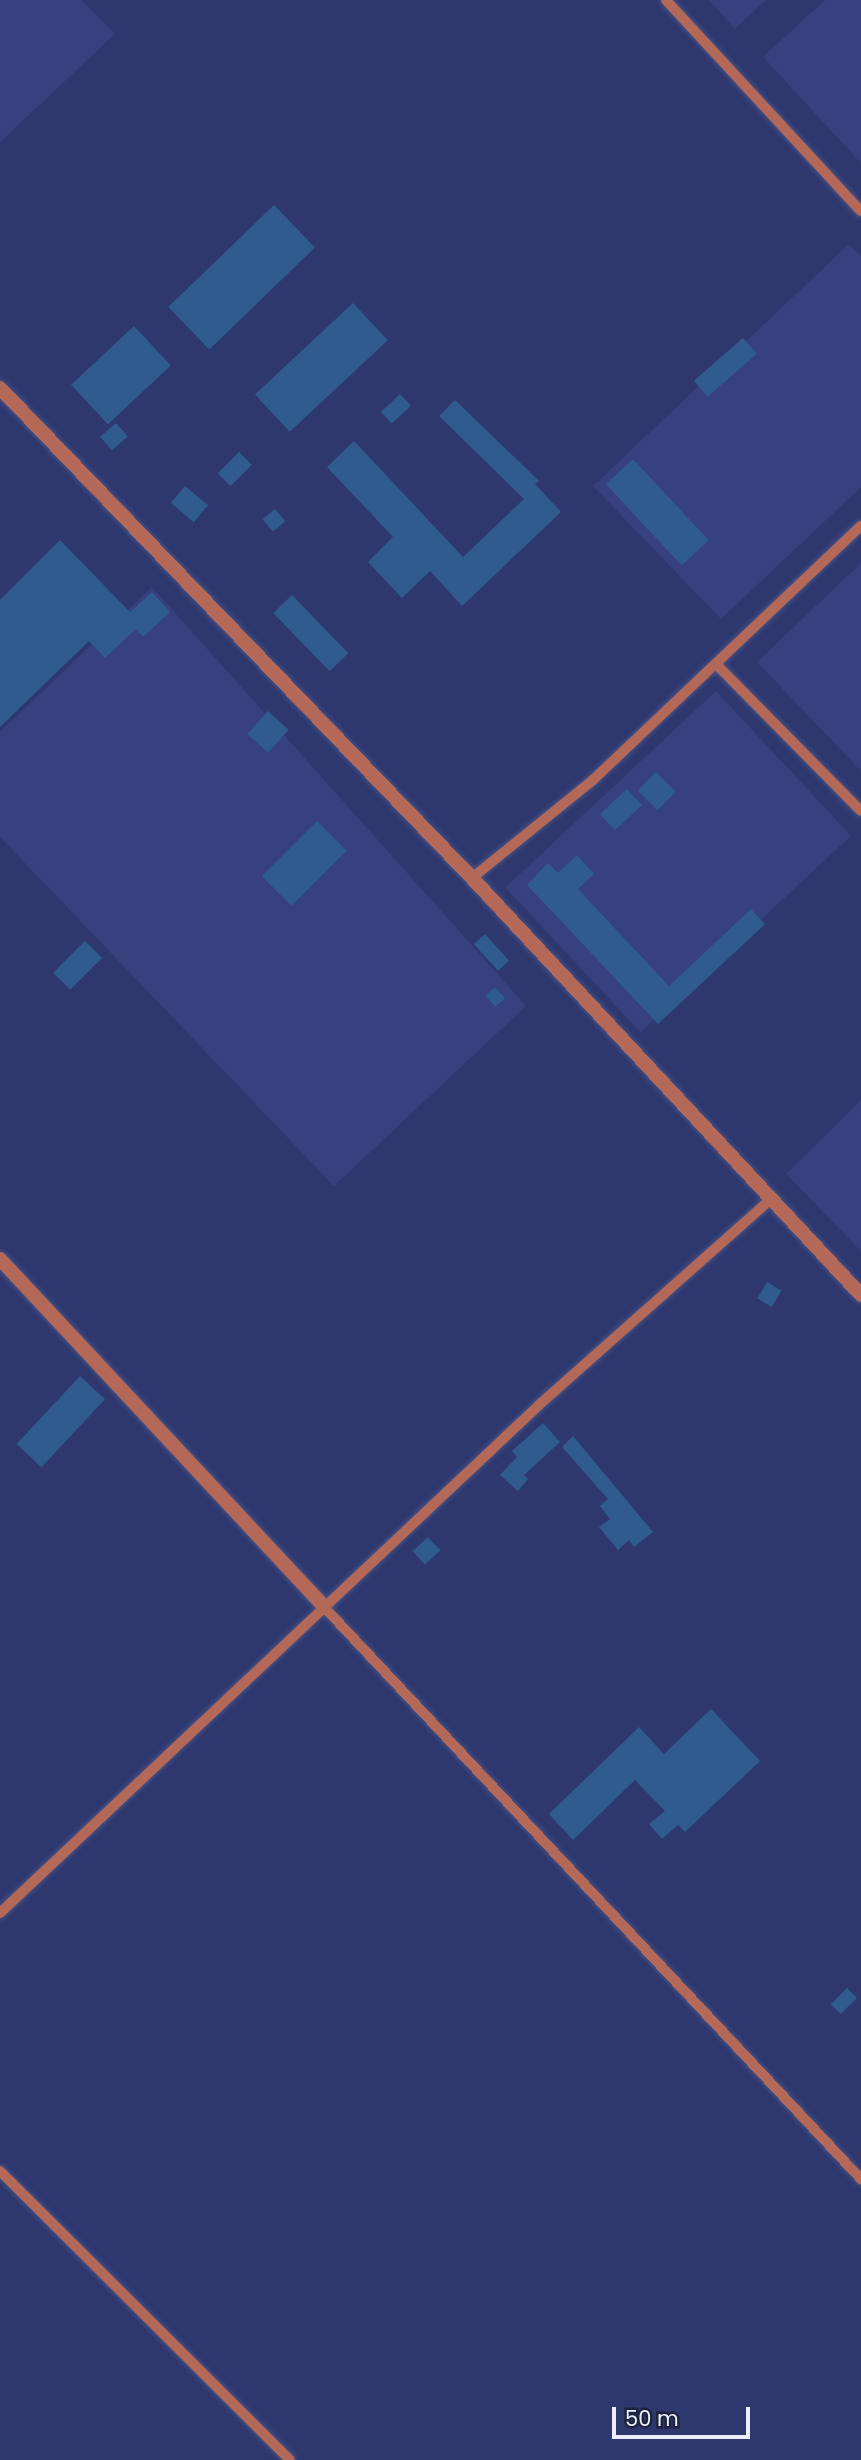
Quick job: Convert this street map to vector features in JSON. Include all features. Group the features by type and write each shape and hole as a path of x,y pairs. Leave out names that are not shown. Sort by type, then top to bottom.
{"street":[{"path":"0,388 472,878 861,1295"},
{"path":"0,1259 324,1607"}],"lane":[{"path":"666,0 861,211"},
{"path":"472,878 593,779 861,526"},
{"path":"716,664 861,811"},
{"path":"0,1913 539,1405 770,1199"},
{"path":"324,1607 861,2179"},
{"path":"0,2171 290,2460"}],"shaded area":[{"path":"0,0 81,0 115,34 0,142"},
{"path":"709,0 766,0 735,29"},
{"path":"825,0 861,0 861,163 763,57"},
{"path":"849,244 861,256 861,487 721,619 593,486"},
{"path":"861,563 861,771 757,662"},
{"path":"152,587 526,1006 334,1186 0,837 0,732"},
{"path":"716,691 851,836 640,1032 505,887"},
{"path":"861,1100 861,1251 786,1174"}],"building":[{"path":"274,205 315,247 209,350 168,307"},
{"path":"353,303 388,340 290,432 255,394"},
{"path":"134,326 171,365 108,424 71,385"},
{"path":"743,338 757,354 708,396 694,381"},
{"path":"400,394 411,406 392,423 381,412"},
{"path":"455,400 539,481 535,484 561,512 462,606 430,571 402,598 368,562 393,537 327,467 354,441 463,557 524,499 439,416"},
{"path":"116,423 128,437 112,450 100,437"},
{"path":"239,452 252,465 231,486 218,473"},
{"path":"633,459 709,540 682,565 606,484"},
{"path":"185,486 208,505 194,522 171,503"},
{"path":"275,509 285,521 273,532 263,519"},
{"path":"60,540 130,612 152,592 170,612 143,637 136,629 105,658 89,641 0,727 0,600"},
{"path":"292,595 348,653 330,671 273,613"},
{"path":"268,711 289,730 268,753 247,734"},
{"path":"656,772 676,792 657,810 638,790"},
{"path":"627,789 642,805 615,830 600,814"},
{"path":"317,821 347,851 292,906 262,876"},
{"path":"577,855 594,874 578,889 669,986 751,909 765,924 658,1024 527,885 548,863 558,873"},
{"path":"485,934 509,961 498,971 474,944"},
{"path":"85,941 102,958 70,990 53,973"},
{"path":"495,987 505,998 495,1007 485,996"},
{"path":"767,1282 782,1291 772,1307 757,1298"},
{"path":"80,1376 105,1399 41,1467 17,1444"},
{"path":"543,1423 560,1442 524,1475 528,1479 518,1491 500,1475 517,1457 512,1451"},
{"path":"573,1436 653,1532 634,1547 629,1540 618,1550 599,1527 610,1519 600,1506 608,1499 562,1447"},
{"path":"428,1537 440,1550 425,1564 413,1551"},
{"path":"711,1709 760,1761 685,1832 678,1825 662,1839 649,1824 665,1811 635,1780 573,1840 549,1814 639,1727 664,1754"},
{"path":"847,1988 857,1998 841,2014 831,2004"}]}
